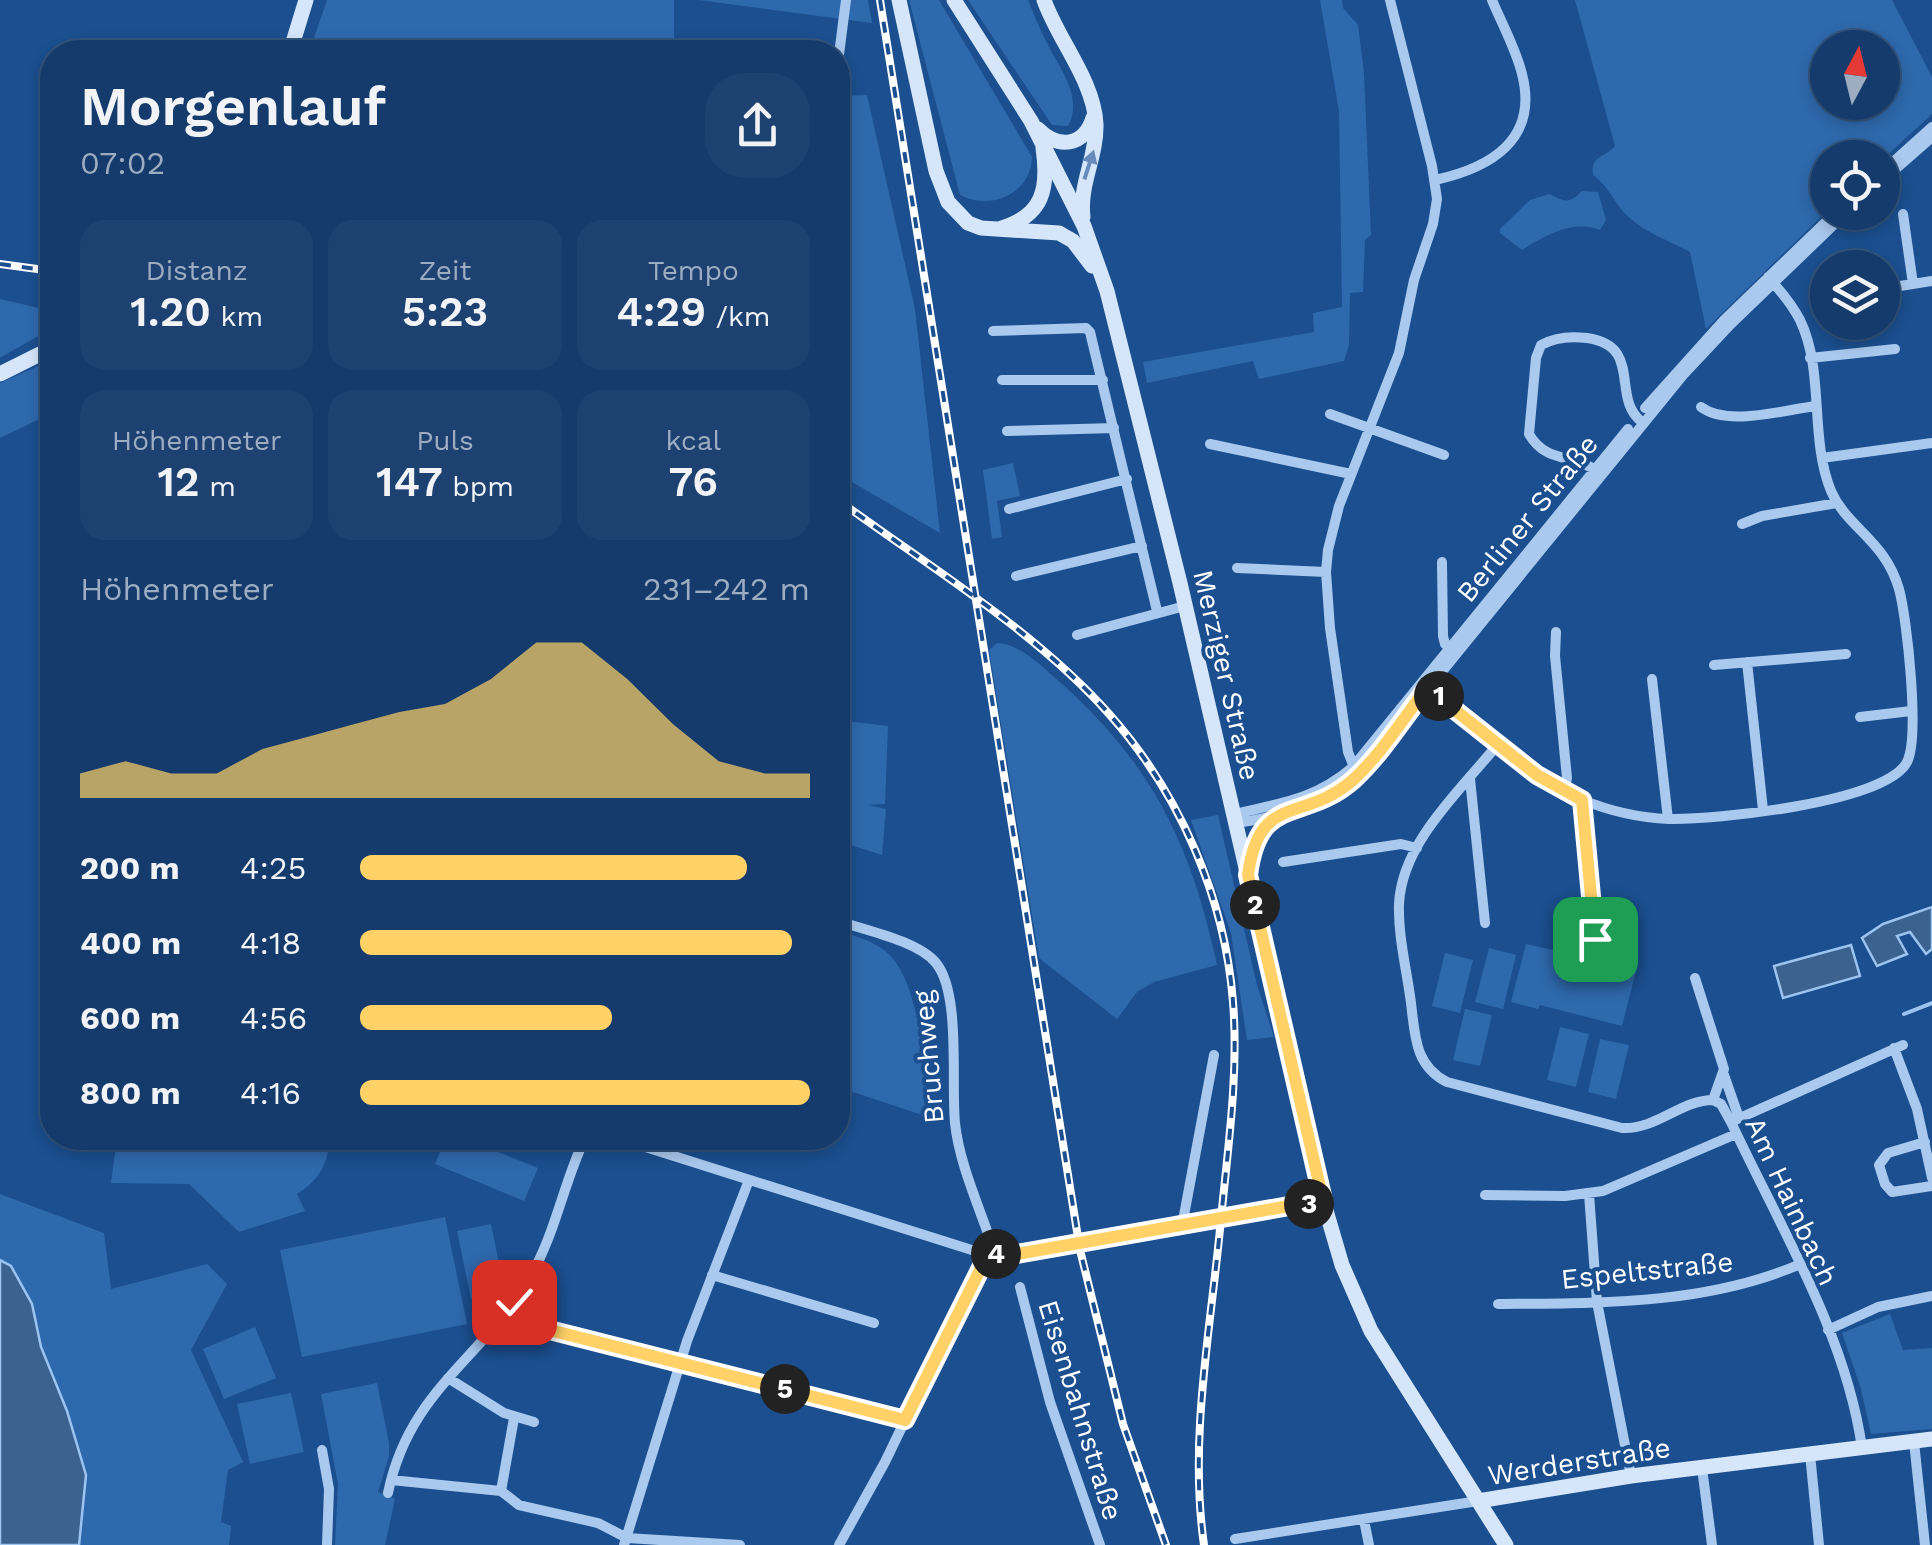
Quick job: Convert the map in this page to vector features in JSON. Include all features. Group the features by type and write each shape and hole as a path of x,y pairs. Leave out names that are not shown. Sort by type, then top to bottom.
{"main road":[{"path":"294,40 306,0"},
{"path":"899,0 941,188 957,214 968,223 992,230 1067,236 1081,250 1109,299"},
{"path":"954,0 1041,139 1084,226 1109,299"},
{"path":"1044,0 1092,104 1096,138 1084,179 1084,226"},
{"path":"1031,121 1052,140 1068,144 1089,128 1092,104"},
{"path":"992,230 1030,215 1040,201 1044,169 1041,139"},
{"name":"Merziger Straße","path":"1109,299 1186,606 1323,1200 1342,1265 1371,1331 1506,1545"},
{"path":"0,374 40,354"},
{"name":"Werderstraße","path":"1478,1501 1631,1476 1932,1439"}],"street":[{"path":"841,40 846,0"},
{"path":"1355,771 1330,628 1326,572 1331,533 1400,352 1414,280 1437,199 1390,0"},
{"path":"1434,180 1474,170 1491,161 1520,124 1525,92 1522,72 1492,0"},
{"path":"1900,156 1932,127"},
{"path":"1900,166 1932,137"},
{"path":"1903,214 1913,284"},
{"name":"Berliner Straße","path":"1771,280 1819,230"},
{"name":"Berliner Straße","path":"1235,818 1279,815 1329,796 1355,771 1700,344 1827,230"},
{"path":"1424,685 1564,792 1632,814 1668,819 1825,802 1889,779 1907,762 1912,737 1911,711 1906,621 1898,583 1885,555 1837,503 1822,458 1810,358 1800,319 1771,280"},
{"path":"1900,286 1932,282"},
{"path":"993,330 1086,328 1090,332 1157,611"},
{"path":"1598,471 1588,464 1545,453 1530,434 1530,405 1541,345 1565,337 1586,338 1612,347 1623,365 1631,412 1640,420"},
{"path":"1810,358 1895,349"},
{"path":"1002,380 1103,380"},
{"path":"1701,407 1726,418 1816,406"},
{"path":"1330,414 1444,455"},
{"path":"1007,431 1114,428"},
{"path":"1822,458 1932,443"},
{"path":"1210,444 1351,474"},
{"path":"1009,509 1127,480"},
{"path":"1742,524 1762,516 1837,503"},
{"path":"1016,576 1142,546"},
{"path":"1442,562 1443,636 1452,651"},
{"path":"1237,568 1326,572"},
{"path":"1077,634 1186,606"},
{"path":"1556,632 1567,778 1564,792"},
{"path":"1714,665 1846,654"},
{"path":"1747,662 1763,810"},
{"path":"1652,679 1668,819"},
{"path":"1860,718 1911,711"},
{"path":"1498,744 1417,848 1401,887 1400,927 1418,1050 1434,1076 1474,1091 1622,1128 1638,1129 1700,1101 1713,1100"},
{"name":"Berliner Straße","path":"1235,818 1306,798 1355,771"},
{"path":"1470,779 1485,923"},
{"path":"1582,800 1595,939"},
{"path":"1248,875 1258,832 1279,815"},
{"path":"1282,862 1400,844 1417,848"},
{"name":"Bruchweg","path":"850,924 924,952 942,972 948,988 957,1136 991,1242 988,1254"},
{"path":"1696,978 1735,1120 1899,1047 1932,1178"},
{"path":"1182,1226 1214,1055"},
{"name":"Am Hainbach","path":"1724,1075 1713,1100 1735,1120 1736,1134 1828,1330 1848,1383 1862,1448"},
{"path":"1485,1195 1589,1194 1620,1186 1736,1134"},
{"path":"1925,1142 1888,1154 1879,1165 1892,1192 1932,1186"},
{"path":"388,1493 408,1430 502,1318 528,1280 552,1234 581,1150"},
{"path":"654,1150 988,1254 1089,1241 1323,1200"},
{"path":"626,1542 680,1362 749,1180"},
{"path":"1589,1194 1598,1302 1631,1476"},
{"path":"839,1545 988,1254"},
{"name":"Espeltstraße","path":"1498,1304 1598,1302 1707,1292 1772,1276 1798,1265"},
{"path":"712,1275 874,1323"},
{"name":"Eisenbahnstraße","path":"1020,1288 1045,1386 1100,1545"},
{"path":"1828,1330 1878,1307 1932,1296"},
{"path":"502,1318 905,1420"},
{"path":"448,1378 514,1418 534,1422"},
{"path":"501,1491 514,1418"},
{"path":"1914,1442 1925,1545"},
{"path":"322,1450 330,1490 327,1545"},
{"path":"1810,1454 1819,1545"},
{"path":"1702,1468 1712,1545"},
{"path":"391,1480 501,1491 519,1505 598,1523 626,1542 740,1545"},
{"name":"Werderstraße","path":"1234,1539 1478,1501"},
{"path":"1364,1520 1369,1545"}],"shaded area":[{"path":"327,0 674,0 674,40 313,40"},
{"path":"699,0 868,0 872,23"},
{"path":"909,0 939,0 1032,157 1025,181 1007,196 984,201 960,195"},
{"path":"968,0 1028,0 1071,92 1072,115 1068,126 1052,125"},
{"path":"1320,0 1342,0 1343,8 1358,25 1364,73 1371,235 1365,240 1363,292 1350,293 1349,345 1344,361 1259,379 1253,361 1147,383 1143,362 1314,332 1313,313 1342,307 1339,111"},
{"path":"1575,0 1892,0 1932,77 1932,114 1900,143 1900,140 1810,140 1810,228 1706,329 1690,252 1631,219 1593,175 1596,160 1615,146"},
{"path":"867,95 915,309 940,533 850,481 850,96"},
{"path":"1582,191 1598,192 1606,220 1600,230 1569,228 1522,250 1500,233 1530,200 1549,194 1570,200"},
{"path":"0,299 40,308 40,335 0,358"},
{"path":"40,365 40,419 0,438 0,383"},
{"path":"1013,463 1020,496 997,501 1002,537 992,539 983,470"},
{"path":"997,643 1015,648 1040,664 1121,745 1164,810 1195,882 1217,965 1154,982 1137,992 1117,1019 1039,958 989,650"},
{"path":"850,721 888,726 885,804 868,805 886,809 882,855 850,845"},
{"path":"1218,815 1257,985 1274,1037 1247,1040 1231,933 1191,820"},
{"path":"1932,907 1932,949 1926,954 1910,932 1897,936 1907,954 1877,966 1862,938 1883,924"},
{"path":"850,935 887,952 902,973 943,1122 850,1091"},
{"path":"1526,944 1553,950 1555,946 1637,967 1622,1026 1540,1005 1538,1009 1511,1002"},
{"path":"1851,945 1860,976 1783,998 1774,966"},
{"path":"1489,948 1516,955 1503,1009 1475,1002"},
{"path":"1445,953 1473,960 1460,1013 1432,1006"},
{"path":"1465,1009 1492,1015 1480,1066 1453,1060"},
{"path":"1560,1027 1589,1034 1576,1087 1547,1080"},
{"path":"1600,1039 1629,1045 1616,1099 1588,1092"},
{"path":"115,1150 328,1150 312,1183 297,1194 305,1211 239,1232 189,1184 111,1183"},
{"path":"441,1150 493,1150 538,1168 524,1201 435,1164"},
{"path":"0,1194 104,1233 111,1289 207,1264 227,1284 191,1350 243,1462 228,1470 221,1522 231,1526 229,1545 79,1545 86,1475 67,1411 41,1347 32,1304 11,1266 0,1260"},
{"path":"445,1217 467,1324 302,1357 280,1250"},
{"path":"491,1224 505,1292 471,1299 457,1231"},
{"path":"0,1260 11,1266 32,1304 41,1347 67,1411 86,1475 79,1545 0,1545"},
{"path":"1890,1314 1903,1350 1932,1348 1932,1429 1871,1434 1842,1333"},
{"path":"255,1327 276,1378 224,1399 203,1349"},
{"path":"377,1383 389,1443 378,1492 395,1499 385,1545 335,1545 338,1484 321,1394"},
{"path":"291,1393 304,1452 250,1464 237,1404"}],"waterway":[{"path":"1904,1014 1932,1003"}],"railway":[{"path":"880,0 1080,1250 1123,1424 1166,1545"},
{"path":"0,264 40,269"},
{"path":"850,509 1015,627 1081,684 1110,715 1158,779 1178,813 1209,886 1228,963 1234,1059 1200,1426 1204,1545"}],"route":[{"path":"514,1302 502,1318 905,1420 988,1254 1017,1254 1323,1200 1248,875 1251,853 1258,832 1268,823 1329,796 1358,775 1427,688 1537,775 1582,800 1595,939"}]}
